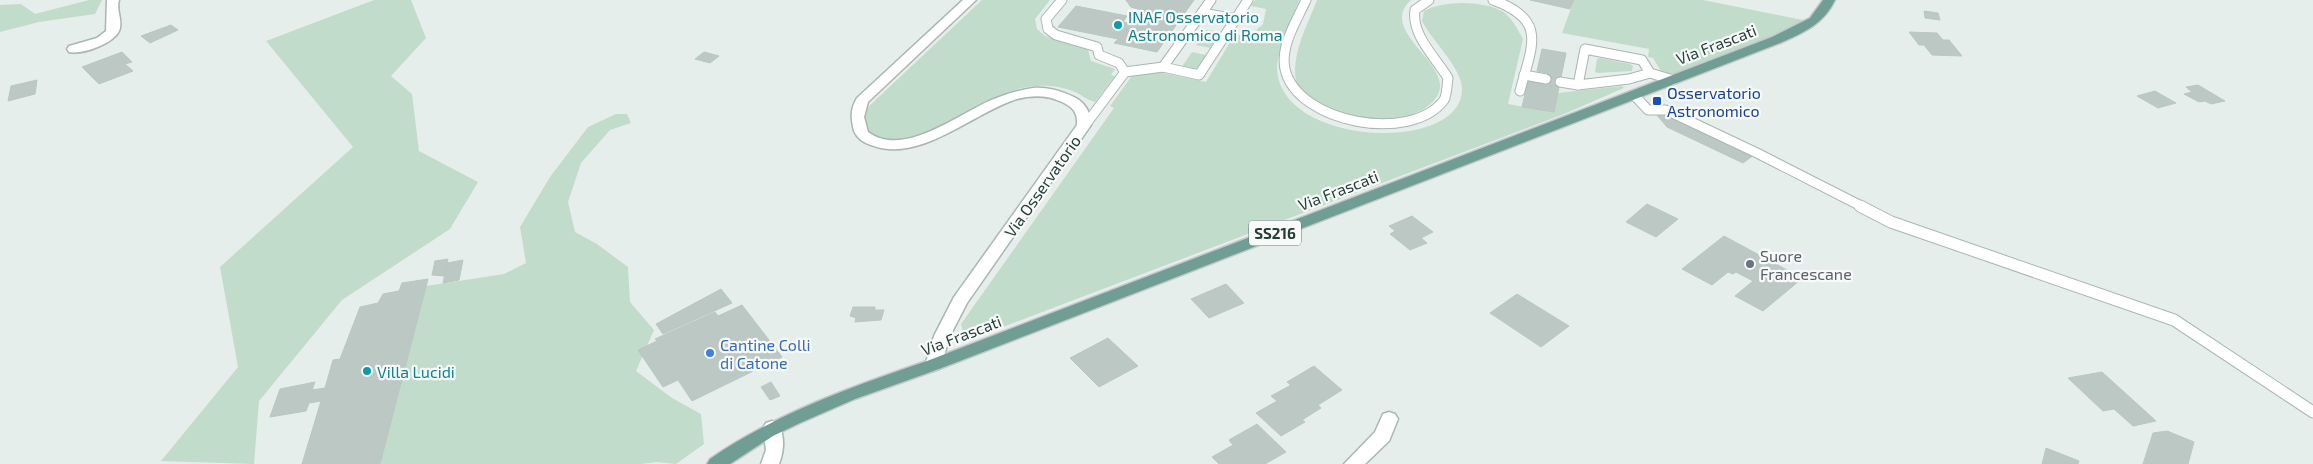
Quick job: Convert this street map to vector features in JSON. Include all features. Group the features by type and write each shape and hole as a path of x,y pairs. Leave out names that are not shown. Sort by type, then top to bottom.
{"main road":[{"name":"Via Frascati","path":"716,464 772,428 836,400 933,365 1790,34 1817,18 1829,0"}],"street":[{"path":"73,49 98,42 113,33 116,27 111,6 113,0"},
{"name":"Via Osservatorio","path":"933,365 942,336 960,301 1083,129 1084,117 1073,102 1052,93 1037,93 1004,100 933,136 916,142 887,145 872,141 862,134 857,117 862,101 970,0"},
{"path":"1354,464 1383,436 1389,419"},
{"path":"770,464 775,450 772,428"}],"lane":[{"path":"1062,0 1046,19 1048,29 1056,35 1097,47 1099,55 1119,63 1125,72"},
{"path":"1162,67 1211,0"},
{"path":"1083,129 1125,72 1162,67 1200,75 1248,0"},
{"path":"1306,0 1285,55 1285,70 1290,85 1307,102 1326,114 1350,121 1382,124 1406,121 1427,115 1439,108 1447,99 1450,85 1448,78 1417,30 1413,19 1415,10 1429,0"},
{"path":"1493,0 1516,9 1528,19 1534,35 1520,91"},
{"path":"1202,12 1236,19"},
{"path":"1578,85 1586,49 1642,60 1650,73"},
{"path":"1560,82 1578,85 1629,79 1650,73 1673,80"},
{"path":"1524,75 1546,79"},
{"path":"1634,95 1648,110 1666,110 1757,153 1890,222 2174,320 2313,412"}],"green space":[{"path":"89,0 102,0 95,14 39,22 0,32 0,5 21,4 35,14"},
{"path":"374,0 411,0 426,38 391,76 412,94 419,151 478,182 450,229 342,300 259,401 254,464 161,461 238,367 220,267 353,147 266,41"},
{"path":"982,0 1050,0 1035,19 1037,29 1045,36 1088,50 1091,61 1115,69 1111,75 1115,76 1095,102 1062,88 1049,86 1029,87 1006,94 923,136 902,141 884,141 869,132 864,120 867,108"},
{"path":"1255,0 1299,0 1282,44 1277,68 1286,94 1307,114 1337,126 1371,132 1404,132 1434,124 1454,110 1462,89 1461,81 1452,64 1422,21 1424,11 1432,7 1453,3 1487,6 1505,13 1523,39 1508,104 1553,112 1558,93 1622,86 1624,88 1564,114 966,341 961,324 1114,108 1110,106 1134,73 1153,71 1206,82 1235,34 1249,37 1263,24 1266,9 1251,6"},
{"path":"1317,0 1411,0 1402,13 1404,26 1411,40 1433,66 1439,80 1439,93 1428,106 1400,118 1366,119 1333,111 1307,95 1296,80 1296,60 1301,39"},
{"path":"1574,0 1703,0 1808,21 1751,47 1672,76 1662,73 1653,58 1648,57 1649,49 1562,33"},
{"path":"1206,30 1220,32 1210,48 1196,45"},
{"path":"1192,52 1206,55 1195,71 1181,68"},
{"path":"1597,59 1630,64 1633,66 1632,71 1595,72"},
{"path":"616,114 627,114 631,123 610,130 581,163 568,202 575,232 597,244 628,267 630,302 654,330 636,371 672,398 701,414 704,444 676,464 657,462 641,464 380,464 426,286 504,274 526,263 520,227 550,177 588,127"}],"building":[{"name":"INAF Osservatorio Astronomico di Roma","path":"1126,0 1194,0 1157,52 1114,43 1118,39 1058,27 1076,6 1127,16 1123,22 1134,24 1143,10 1131,7"},
{"path":"1126,0 1166,0 1156,8 1143,10 1131,7"},
{"path":"1530,0 1574,0 1570,9"},
{"path":"1924,11 1938,13 1940,20 1925,18"},
{"path":"171,25 178,30 150,43 141,36"},
{"path":"1909,32 1937,33 1943,40 1949,40 1962,56 1932,55 1924,45 1919,45"},
{"path":"1542,49 1566,53 1554,112 1522,107 1528,81 1545,84 1548,73 1537,71"},
{"path":"122,52 132,62 125,64 133,71 99,84 82,67"},
{"path":"704,52 719,56 710,63 695,59"},
{"path":"37,80 35,94 8,101 11,86"},
{"path":"2198,85 2225,101 2211,104 2205,101 2199,102 2184,94 2192,92 2186,87"},
{"path":"2155,91 2176,103 2158,108 2137,96"},
{"path":"1665,113 1754,155 1743,163 1667,127 1656,114"},
{"path":"1647,204 1678,219 1656,237 1626,222"},
{"path":"1412,216 1433,232 1421,238 1427,243 1410,250 1390,234 1395,231 1389,226"},
{"path":"1724,236 1798,276 1799,281 1763,311 1735,296 1753,281 1736,272 1733,274 1728,272 1712,285 1682,269"},
{"path":"448,259 444,276 432,275 435,261"},
{"path":"463,260 459,280 443,283 447,263"},
{"name":"Villa Lucidi","path":"428,279 380,464 302,464 321,401 309,403 306,411 270,417 280,389 315,382 312,390 325,388 333,360 340,359 360,307 378,303 383,294 399,291 402,283"},
{"path":"1226,284 1244,303 1209,318 1191,299"},
{"path":"721,289 732,303 663,334 656,324"},
{"path":"1517,294 1569,326 1541,347 1490,313"},
{"name":"Cantine Colli di Catone","path":"742,305 782,357 692,401 678,380 663,387 638,350 657,341 655,339 715,312 718,316"},
{"path":"853,307 875,307 875,310 884,310 881,320 855,322 856,318 850,316"},
{"path":"1108,338 1138,366 1099,387 1070,358"},
{"path":"1314,366 1342,390 1318,405 1321,408 1302,420 1305,422 1281,436 1256,413 1277,401 1271,396 1291,385 1287,382"},
{"path":"2102,372 2156,421 2133,426 2114,409 2103,411 2068,378"},
{"path":"771,382 780,396 770,400 761,387"},
{"path":"1257,424 1286,452 1265,464 1219,464 1212,457 1233,445 1229,440"},
{"path":"2167,431 2194,442 2188,464 2143,464 2153,433"},
{"path":"2046,448 2079,461 2078,464 2042,464"}],"place":[{"name":"INAF Osservatorio Astronomico di Roma","path":"1118,25"},
{"name":"Osservatorio Astronomico","path":"1657,101"},
{"name":"Suore Francescane","path":"1750,264"},
{"name":"Cantine Colli di Catone","path":"710,353"},
{"name":"Villa Lucidi","path":"367,371"}]}
